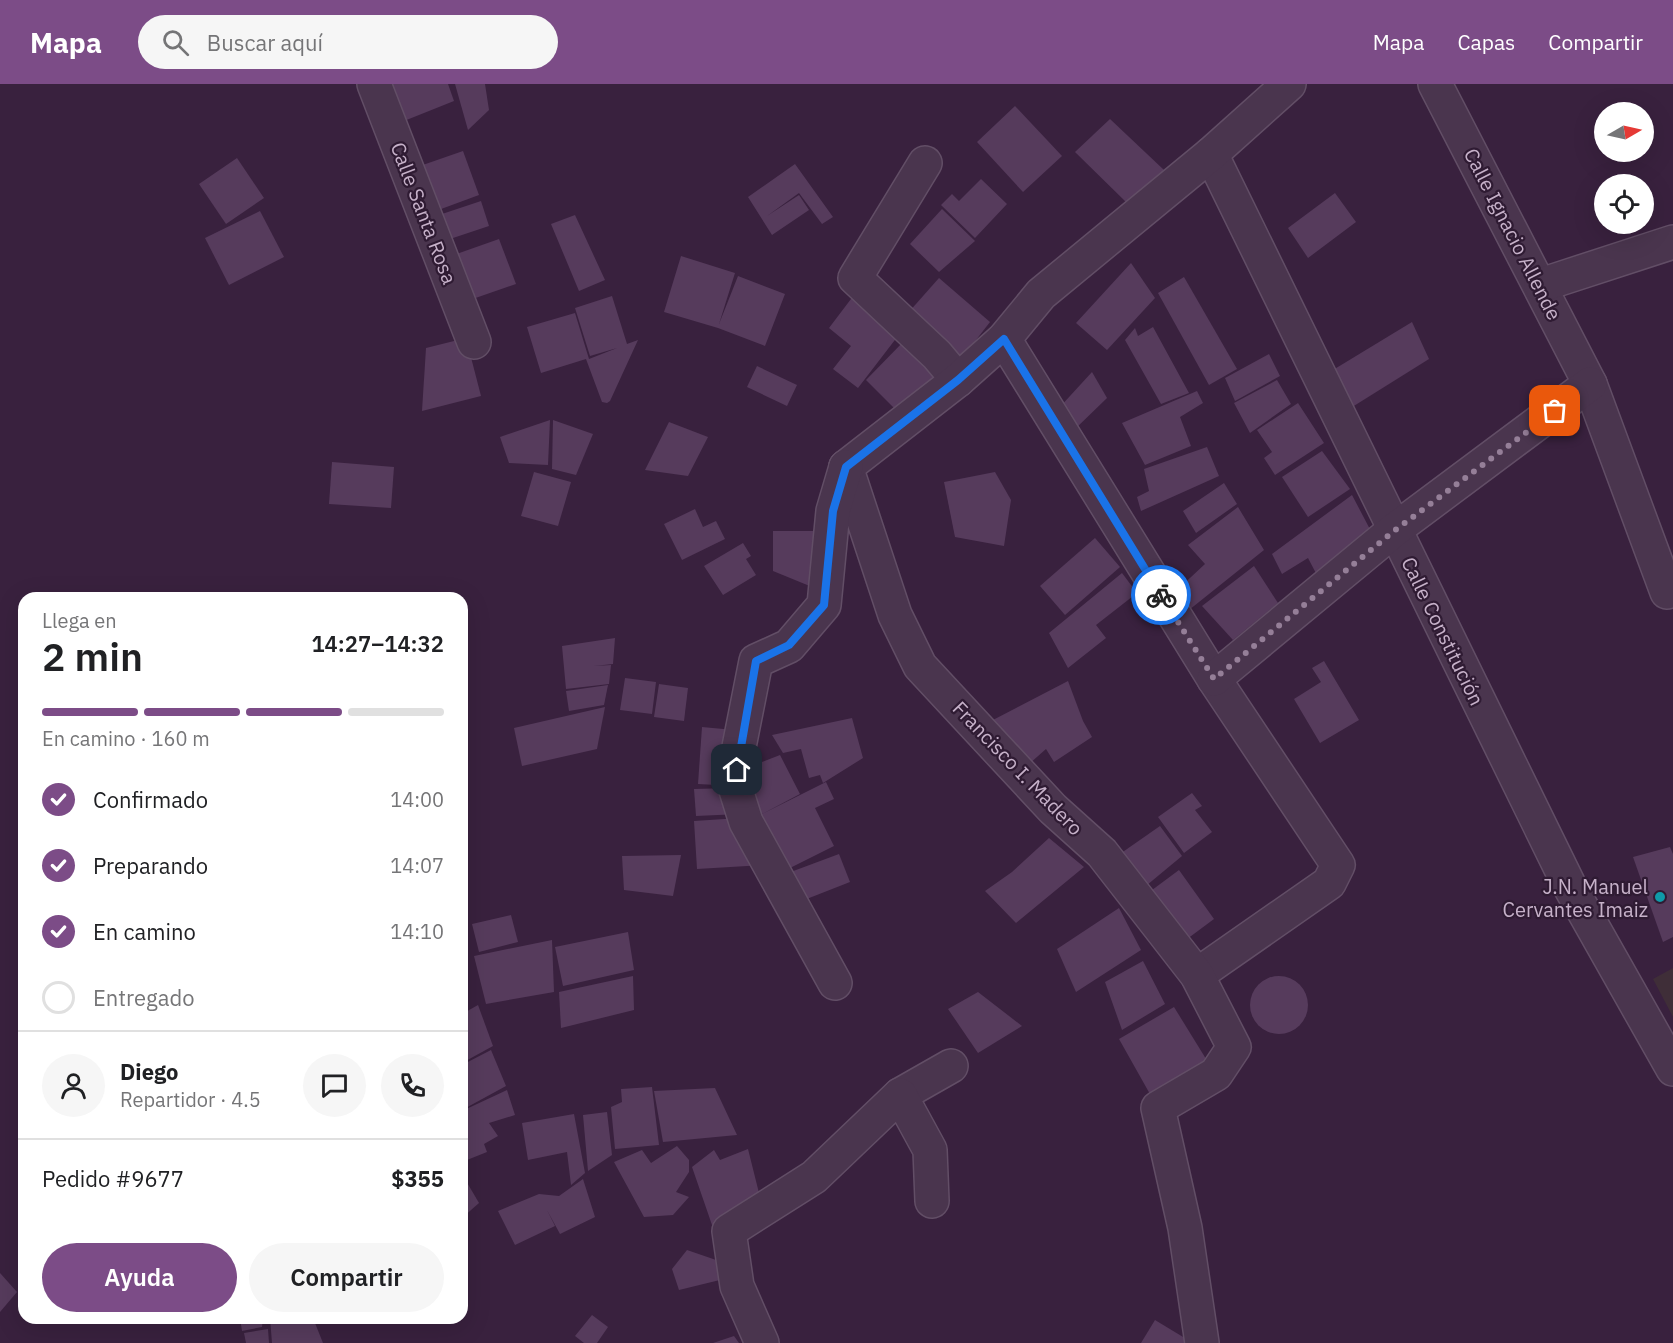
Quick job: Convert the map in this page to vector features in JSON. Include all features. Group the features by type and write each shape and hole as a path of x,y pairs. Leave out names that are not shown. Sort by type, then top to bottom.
{"street":[{"name":"Calle Santa Rosa","path":"374,84 474,342"},
{"path":"835,982 746,822 735,787 738,752 756,661 789,645 824,605 833,511 846,467 958,380 1004,339 1041,294 1211,154 1289,84"},
{"name":"Calle Ignacio Allende","path":"1435,84 1541,285 1590,384 1667,592"},
{"name":"Calle Constitución","path":"1211,154 1569,885 1673,1069"},
{"path":"925,163 855,278 936,354 958,380"},
{"path":"1541,285 1673,242"},
{"path":"1004,339 1214,679 1338,865 1329,883 1197,975"},
{"path":"1214,679 1394,531 1590,384"},
{"name":"Francisco I. Madero","path":"846,467 895,615 920,666 1053,809 1102,853 1197,975 1234,1047 1216,1074 1158,1107 1185,1228 1202,1343"},
{"path":"762,1343 737,1286 729,1231 814,1178 900,1095 951,1066"},
{"path":"900,1095 930,1150 932,1201"}],"shaded area":[{"path":"1673,968 1673,1017 1653,979"}],"building":[{"path":"388,84 448,84 454,101 404,121"},
{"path":"455,84 485,84 489,110 468,130"},
{"path":"1015,106 1062,156 1023,192 977,142"},
{"path":"1110,119 1164,170 1127,203 1075,152"},
{"path":"463,151 479,195 433,212 417,167"},
{"path":"237,158 264,198 226,224 199,184"},
{"path":"795,164 833,217 822,224 799,193 767,216 799,195 809,210 772,235 748,197"},
{"path":"981,179 1007,204 975,238 941,205 952,194 959,201"},
{"path":"1335,193 1356,222 1308,258 1288,228"},
{"path":"481,201 489,226 441,242 433,217"},
{"path":"942,209 975,241 939,272 910,244"},
{"path":"260,211 284,257 229,285 205,238"},
{"path":"575,215 605,280 579,291 551,224"},
{"path":"499,239 516,284 464,302 448,257"},
{"path":"681,256 735,273 719,324 738,276 785,294 765,346 718,328 664,312"},
{"path":"1131,263 1155,298 1107,350 1076,323"},
{"path":"1184,277 1237,369 1209,385 1158,293"},
{"path":"939,278 990,322 962,358 908,313"},
{"path":"854,295 901,332 858,388 833,369 851,346 829,328"},
{"path":"612,296 627,344 638,340 610,401 607,403 602,402 586,359 541,373 527,327 575,313 589,359 617,348 590,356 575,308"},
{"path":"1412,322 1429,359 1349,409 1328,373"},
{"path":"1153,327 1189,393 1161,404 1125,340 1135,328 1138,336"},
{"path":"466,338 481,396 422,411 426,348"},
{"path":"907,338 942,372 901,415 866,380"},
{"path":"1269,354 1280,376 1235,401 1225,378"},
{"path":"757,366 797,385 787,406 747,387"},
{"path":"1092,372 1107,398 1074,430 1059,408"},
{"path":"1277,380 1291,404 1250,433 1234,403"},
{"path":"1197,391 1203,403 1180,417 1191,446 1145,465 1122,423"},
{"path":"1298,403 1324,443 1275,475 1264,458 1272,452 1257,430"},
{"path":"550,420 548,465 509,463 500,437"},
{"path":"553,420 593,434 576,475 552,469"},
{"path":"669,422 708,437 688,476 645,470"},
{"path":"1207,447 1219,476 1141,511 1137,497 1149,491 1144,469"},
{"path":"1322,451 1350,489 1308,517 1282,477"},
{"path":"332,462 394,467 391,508 329,504"},
{"path":"534,472 571,482 558,526 521,516"},
{"path":"995,472 1011,500 1004,546 955,537 944,482"},
{"path":"1224,483 1237,504 1196,533 1183,511"},
{"path":"1352,495 1373,535 1319,579 1308,558 1282,574 1272,554"},
{"path":"1238,507 1264,550 1189,610 1176,591 1205,564 1188,545"},
{"path":"695,509 703,527 716,521 725,539 682,560 664,524"},
{"path":"773,531 817,531 817,589 773,571"},
{"path":"1095,538 1120,567 1065,615 1040,586"},
{"path":"743,543 751,556 746,559 756,575 723,595 704,566"},
{"path":"1254,566 1278,603 1233,640 1202,606"},
{"path":"1122,573 1137,593 1096,625 1106,638 1068,668 1049,633"},
{"path":"615,638 613,664 594,666 611,665 609,684 566,689 562,646"},
{"path":"1324,661 1359,720 1320,743 1294,699 1321,682 1312,668"},
{"path":"625,678 656,682 652,714 620,710"},
{"path":"1068,681 1083,721 1092,737 1054,762 1046,749 1029,764 991,721"},
{"path":"659,684 688,688 684,721 654,717"},
{"path":"608,685 604,705 569,711 566,691"},
{"path":"605,707 597,749 522,766 514,728"},
{"path":"852,718 863,758 823,783 820,775 809,778 801,749 783,753 772,735"},
{"path":"702,727 734,730 735,786 698,784"},
{"path":"780,755 800,794 762,814 826,782 834,799 815,808 834,846 782,872 743,789 754,765"},
{"path":"731,788 740,814 696,816 694,789"},
{"path":"1192,793 1202,806 1195,810 1212,832 1184,853 1158,817"},
{"path":"740,818 765,865 697,869 694,821"},
{"path":"1160,826 1182,856 1141,890 1117,856"},
{"path":"1049,838 1084,867 1016,923 985,891 1012,872"},
{"name":"J.N. Manuel Cervantes Imaiz","path":"1670,847 1673,854 1673,937 1663,942 1633,857"},
{"path":"839,854 850,882 799,902 788,873"},
{"path":"681,855 673,896 624,890 622,856"},
{"path":"1179,870 1214,919 1179,945 1144,896"},
{"path":"1119,908 1141,950 1076,992 1057,949"},
{"path":"511,915 518,942 479,952 472,924"},
{"path":"628,932 634,970 563,986 555,947"},
{"path":"552,940 554,992 486,1004 474,956"},
{"path":"1143,961 1165,1004 1122,1030 1105,982"},
{"path":"633,976 634,1010 561,1028 559,992"},
{"path":"1273,976 1285,976 1300,984 1308,999 1308,1011 1300,1026 1285,1034 1273,1034 1258,1026 1250,1011 1250,999 1258,984"},
{"path":"978,992 1022,1026 978,1053 948,1009"},
{"path":"478,1005 493,1046 468,1060 468,1011"},
{"path":"1174,1007 1211,1067 1155,1103 1119,1039"},
{"path":"491,1050 506,1086 468,1107 468,1062"},
{"path":"652,1087 659,1145 615,1149 611,1107 622,1102 621,1089"},
{"path":"715,1088 737,1135 663,1142 654,1091"},
{"path":"507,1090 515,1115 489,1123 498,1136 484,1144 487,1152 468,1160 468,1108"},
{"path":"607,1112 612,1155 588,1171 583,1115"},
{"path":"574,1114 585,1173 571,1185 567,1152 528,1160 522,1123"},
{"path":"677,1146 689,1160 689,1172 676,1192 689,1197 673,1215 644,1217 614,1162 642,1150 651,1163"},
{"path":"748,1149 762,1205 712,1225 692,1167 714,1150 720,1160"},
{"path":"583,1179 595,1217 560,1234 547,1210 555,1226 515,1245 498,1211 539,1194 559,1196"},
{"path":"468,1184 479,1203 468,1213"},
{"path":"687,1250 719,1261 724,1279 679,1290 672,1269"},
{"path":"0,1273 17,1292 0,1312"},
{"path":"592,1315 608,1327 597,1343 584,1343 575,1336"},
{"path":"1155,1320 1193,1343 1141,1343"},
{"path":"241,1324 262,1324 262,1327 242,1331"},
{"path":"270,1324 315,1324 323,1343 272,1343"},
{"path":"268,1329 269,1343 246,1343 244,1333"},
{"path":"734,1336 739,1343 713,1343"}],"way so far":[{"path":"1161,595 1214,679 1394,531 1555,411"}],"place":[{"name":"J.N. Manuel Cervantes Imaiz","path":"1660,897"}],"route":[{"path":"737,770 738,752 756,661 789,645 824,605 833,511 846,467 958,380 1004,339 1030,385 1161,595"}]}
